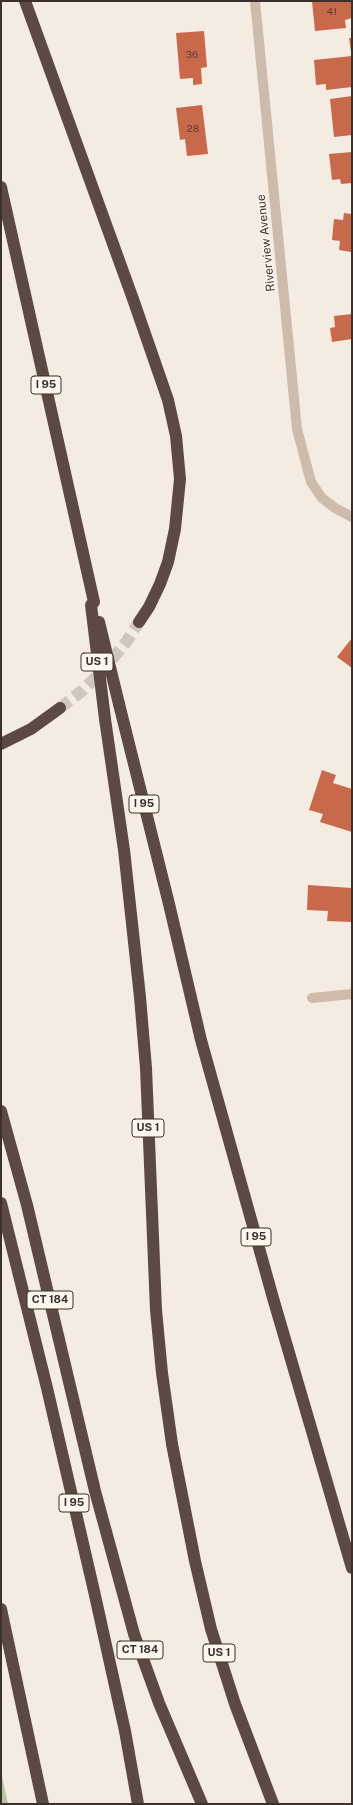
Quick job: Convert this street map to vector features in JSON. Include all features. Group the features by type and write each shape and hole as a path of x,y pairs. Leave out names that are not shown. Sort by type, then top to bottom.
{"highway":[{"path":"25,1 133,299 168,400 176,436 180,479 176,529 170,554 160,584 149,607 139,622"},
{"name":"I 95","path":"1,186 28,300 89,584"},
{"name":"US 1","path":"89,584 105,719 124,850 140,997 146,1076 155,1291 165,1397 184,1513 205,1605 229,1685 273,1804"},
{"name":"I 95","path":"92,604 119,704 201,1040 273,1298 352,1568"},
{"path":"1,744 31,729 60,708"},
{"name":"CT 184","path":"1,1111 27,1205 95,1491 128,1612 159,1703 202,1804"},
{"name":"I 95","path":"1,1203 47,1388 94,1591 125,1731 138,1804"},
{"path":"1,1609 43,1804"},
{"path":"258,1766 278,1804"}],"street":[{"name":"Riverview Avenue","path":"255,1 297,429 311,482 322,498 335,508 352,517"},
{"path":"312,998 352,994"}],"green space":[{"path":"1,1772 8,1804 1,1804"}],"building":[{"path":"312,1 352,1 352,18 345,20 346,28 315,31"},
{"path":"204,31 207,67 201,68 202,84 193,85 193,78 180,79 176,33"},
{"path":"349,38 352,38 352,52 351,52"},
{"path":"352,56 352,87 326,90 326,84 316,85 314,60"},
{"path":"352,96 352,135 334,137 330,99"},
{"path":"202,105 208,154 187,156 185,139 180,140 176,108"},
{"path":"352,152 352,183 341,184 340,179 332,180 329,154"},
{"path":"344,213 352,214 352,255 351,252 339,250 340,241 332,240 334,219 343,220"},
{"path":"352,314 352,339 332,342 330,328 335,327 334,316"},
{"path":"352,638 352,668 337,657"},
{"path":"322,770 336,775 333,783 352,789 352,832 320,822 323,814 309,810"},
{"path":"308,885 352,888 352,922 327,921 328,911 307,910"}],"tunnel":[{"path":"60,708 83,690 103,670 127,641 139,622"}]}
